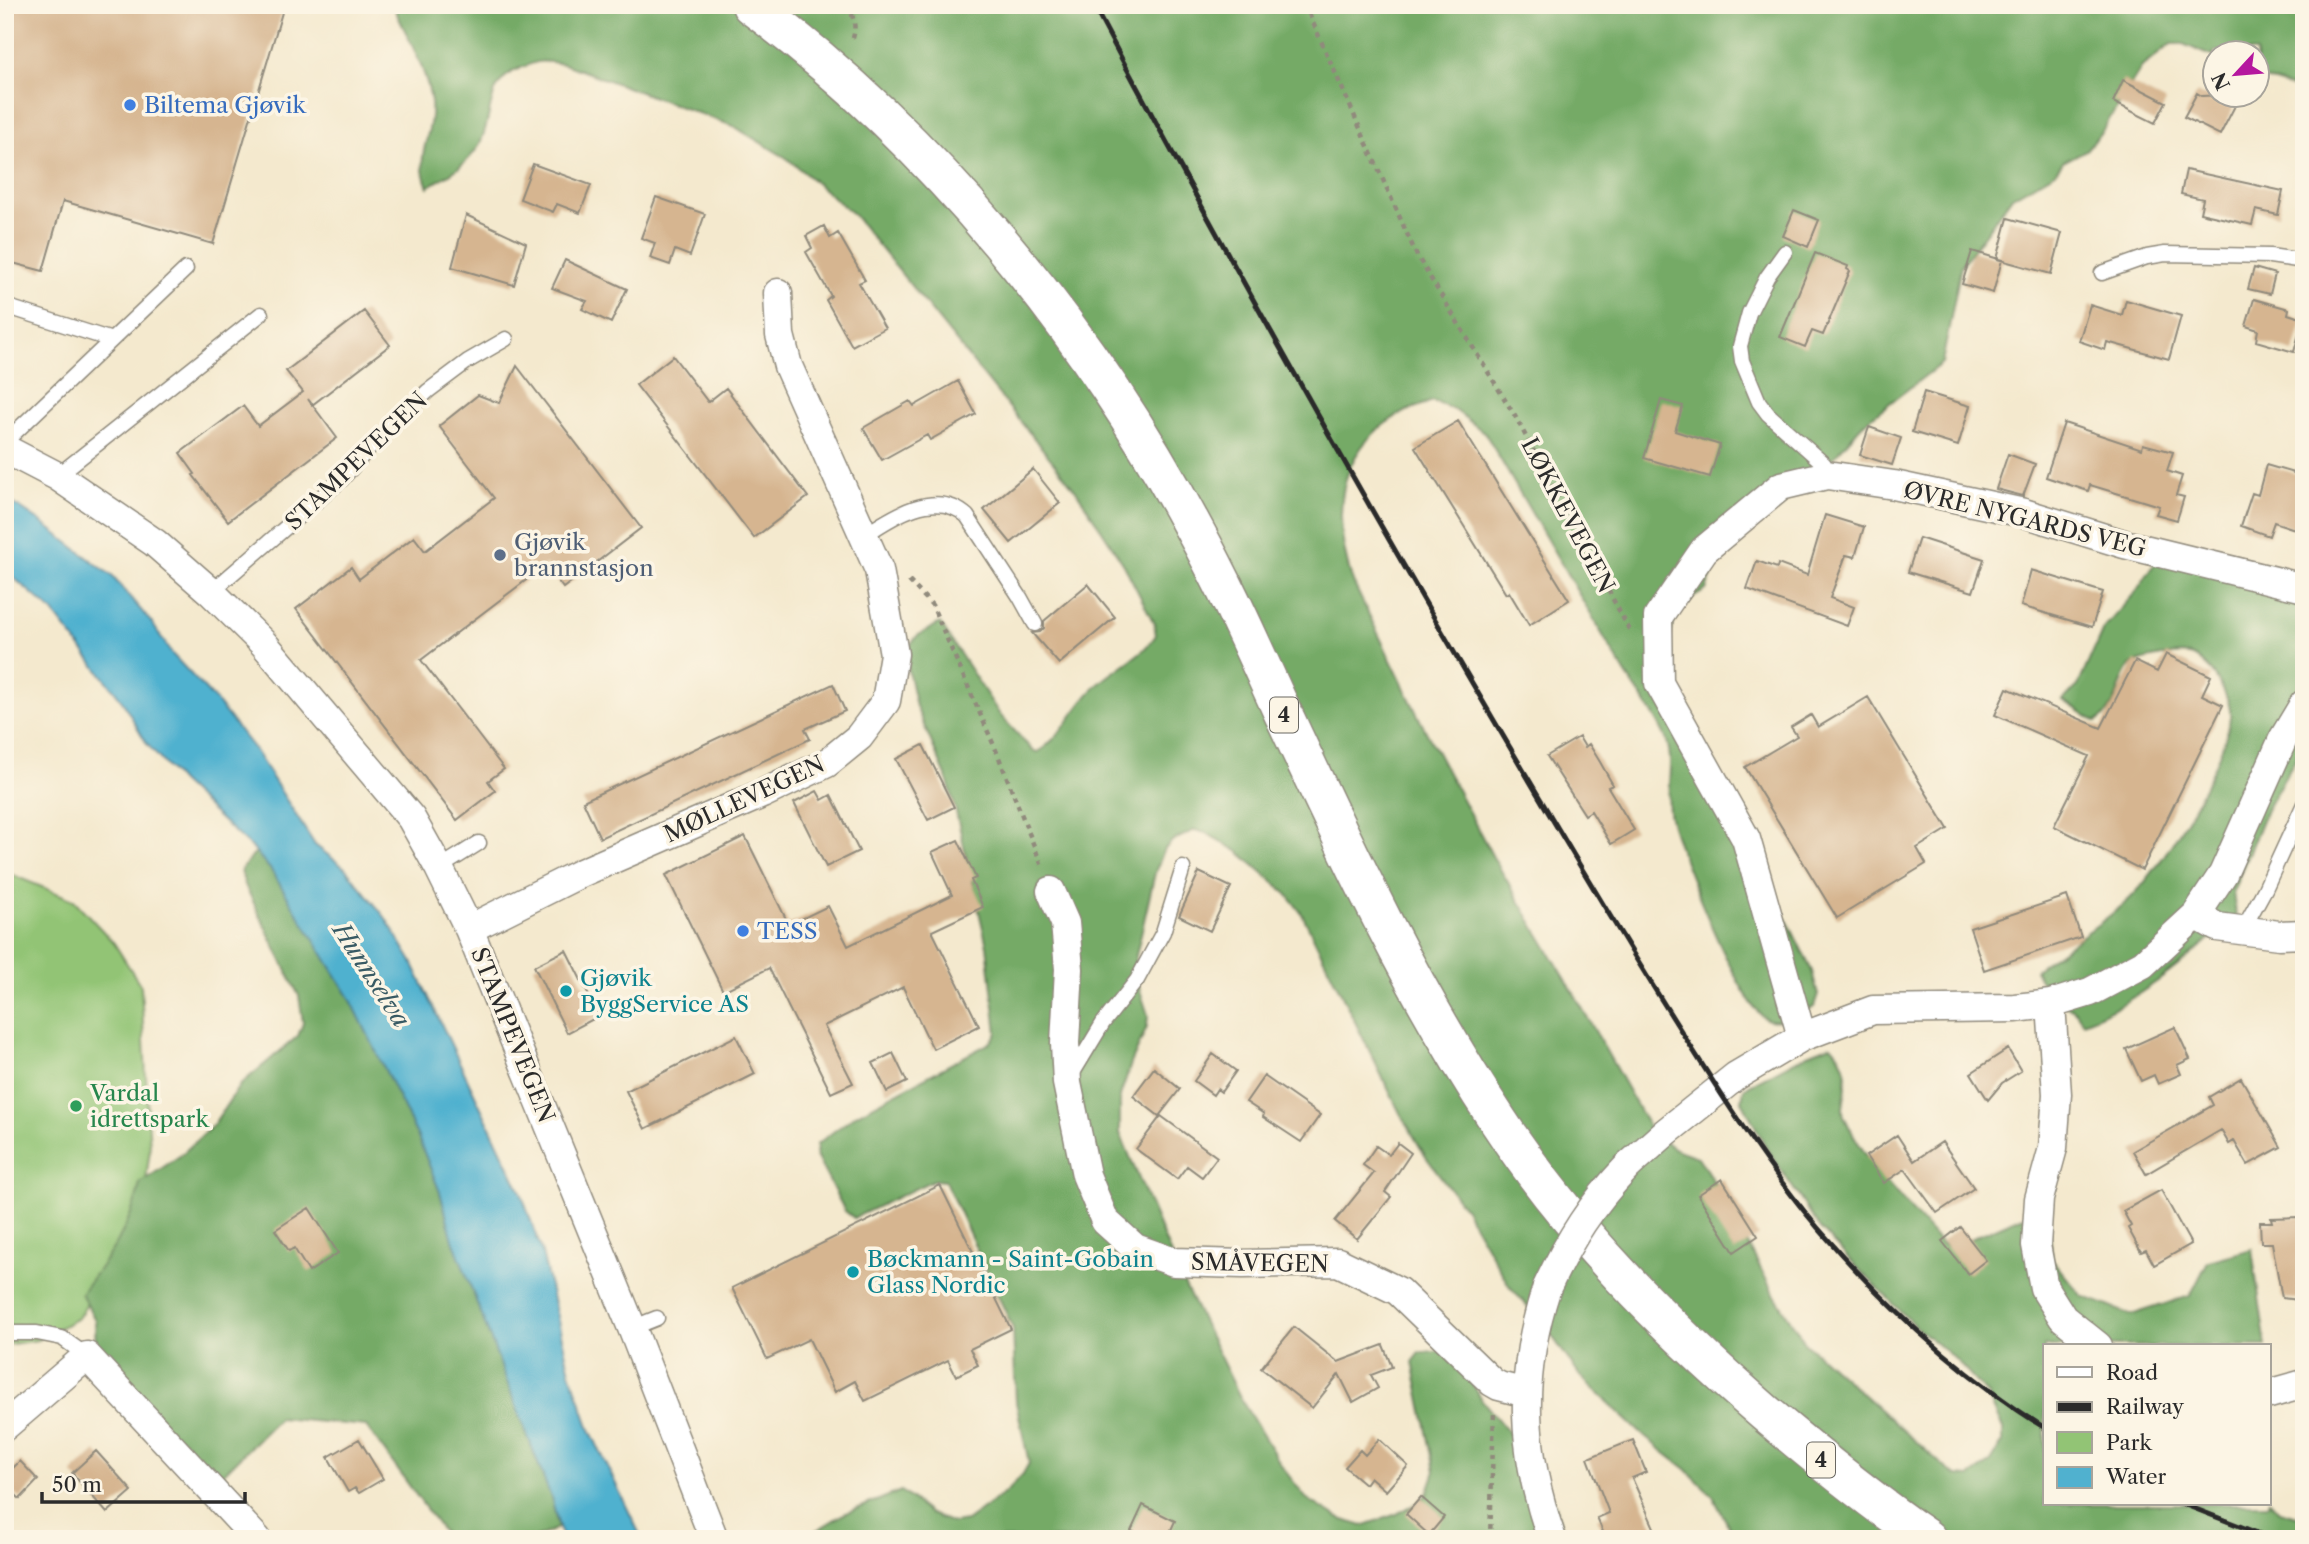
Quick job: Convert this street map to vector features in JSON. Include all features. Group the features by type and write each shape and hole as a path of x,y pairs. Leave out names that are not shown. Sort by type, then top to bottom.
{"highway":[{"name":"4","path":"751,5 853,88 955,191 1026,275 1119,404 1195,529 1348,852 1422,997 1499,1124 1551,1195 1630,1286 1697,1353 1836,1472 1927,1539"}],"street":[{"name":"MØLLEVEGEN","path":"469,929 581,873 762,794 827,762 859,737 886,701 894,654 879,570 788,366 779,335 778,293"},
{"name":"STAMPEVEGEN","path":"5,449 57,476 155,542 211,592 264,644 411,818 439,867 469,929 645,1323 713,1539"},
{"name":"ØVRE NYGARDS VEG","path":"1802,1037 1746,839 1659,683 1658,617 1704,550 1781,486 1827,475 1894,485 2024,513 2124,544 2304,588"},
{"path":"1552,1539 1536,1486 1527,1421 1513,1389 1532,1339 1547,1287 1573,1234 1592,1207 1628,1166 1736,1076 1802,1037 1873,1010 2015,1008 2051,1004 2090,992 2143,964 2196,915 2223,874 2283,739 2304,704"},
{"name":"SMÅVEGEN","path":"1051,891 1065,923 1069,969 1065,1043 1067,1083 1086,1175 1105,1221 1135,1248 1174,1262 1338,1262 1398,1291 1480,1372 1513,1389"},
{"path":"2196,915 2217,927 2279,935 2304,934"},
{"path":"2051,1004 2057,1094 2053,1149 2039,1199 2036,1244 2044,1288 2063,1318 2096,1344"},
{"path":"5,1426 87,1356 257,1539"},
{"path":"2270,1394 2304,1384"}],"lane":[{"path":"1785,252 1767,277 1749,313 1741,346 1742,361 1759,402 1768,414 1824,464 1827,475"},
{"path":"2102,273 2147,257 2165,254 2270,256 2304,261"},
{"path":"5,442 186,269"},
{"path":"5,306 112,340"},
{"path":"57,476 261,314"},
{"name":"STAMPEVEGEN","path":"211,592 342,479 378,438 428,391 468,361 506,339"},
{"path":"865,535 890,518 915,508 944,505 961,511 967,516 1035,624"},
{"path":"2242,931 2265,889 2304,804"},
{"path":"439,867 479,843"},
{"path":"1067,1083 1103,1023 1137,980 1163,932 1183,868"},
{"path":"5,1333 37,1333 62,1338 87,1356"}],"path":[{"path":"847,5 853,15 856,33 849,47"},
{"name":"LØKKEVEGEN","path":"1305,5 1417,256 1515,416 1633,635"},
{"path":"903,575 932,605 996,750 1051,891"},
{"path":"1490,1539 1494,1408 1513,1389"}],"green space":[{"path":"393,5 2304,5 2304,91 2270,81 2270,38 2200,38 2200,51 2183,44 2171,44 2142,67 2102,131 2086,150 2063,162 2055,172 2011,198 1961,266 1942,363 1864,423 1819,474 1732,523 1706,590 1676,614 1666,650 1671,675 1764,882 1812,971 1818,995 1814,1007 1809,1010 1787,1019 1769,1020 1758,1011 1744,991 1712,928 1675,835 1668,797 1670,754 1664,734 1619,663 1485,433 1455,410 1432,401 1401,414 1376,431 1361,449 1350,468 1341,512 1342,535 1353,582 1423,726 1493,857 1571,988 1647,1124 1654,1134 1675,1149 1698,1157 1725,1199 1771,1289 1805,1343 1957,1476 1970,1477 1990,1463 2003,1442 2003,1429 1987,1394 1954,1358 1916,1327 1820,1229 1765,1145 1742,1101 1744,1088 1808,1054 1831,1045 1844,1065 1846,1085 1843,1112 1853,1134 1887,1182 1940,1243 1950,1248 2018,1218 2048,1212 2052,1260 2082,1296 2131,1315 2190,1296 2208,1261 2252,1249 2266,1344 2043,1344 2043,1506 2270,1506 2270,1501 2279,1511 2304,1518 2304,1539 1735,1539 1713,1496 1580,1376 1545,1326 1510,1287 1465,1209 1426,1157 1400,1113 1302,914 1287,894 1239,852 1206,833 1195,830 1172,841 1164,850 1155,873 1133,969 1148,1015 1147,1027 1120,1096 1120,1133 1179,1274 1243,1403 1283,1468 1306,1498 1338,1518 1362,1526 1397,1514 1419,1502 1427,1494 1435,1471 1413,1362 1420,1353 1445,1351 1456,1357 1482,1400 1545,1479 1566,1539 802,1539 844,1514 901,1491 930,1514 953,1523 966,1521 1006,1492 1023,1474 1029,1463 1016,1402 1013,1328 945,1181 933,1180 854,1218 845,1211 816,1156 817,1144 857,1114 990,1043 997,1033 987,946 953,799 916,707 908,670 910,645 917,636 940,623 1000,715 1033,751 1038,752 1056,737 1092,690 1150,642 1156,635 1154,623 1124,565 1075,489 854,215 788,159 733,126 564,64 540,62 518,69 499,84 478,147 462,165 428,187 423,155 430,125 429,90 421,65"},
{"path":"2155,563 2304,574 2304,744 2266,810 2233,892 2236,916 2145,990 2083,1022 2076,1012 2046,991 2035,970 2124,904 2155,869 2204,788 2225,737 2230,717 2227,698 2217,679 2199,660 2187,655 2156,657 2135,663 2125,673 2111,708 2096,722 2063,700 2078,686 2103,629 2135,593"},
{"path":"256,852 271,870 350,998 417,1135 440,1192 453,1240 552,1500 558,1528 533,1539 448,1539 366,1426 279,1418 207,1490 96,1357 95,1320 81,1293 109,1255 124,1228 140,1183 181,1155 213,1125 240,1085 298,1036 303,1023 299,996 244,883 241,870"},
{"name":"Vardal idrettspark","path":"5,872 74,900 114,943 141,986 150,1149 144,1196 115,1263 78,1318 37,1340 5,1345"}],"water":[{"name":"Hunnselva","path":"5,498 112,576 152,623 172,654 215,700 254,749 315,845 345,868 385,917 411,960 520,1190 541,1249 570,1372 591,1432 642,1539 562,1539 552,1500 453,1240 440,1192 417,1135 350,998 271,870 256,852 180,782 147,744 121,699 52,611 5,570"}],"building":[{"name":"Biltema Gjøvik","path":"5,5 271,5 283,9 213,244 63,201 43,271 5,261"},
{"path":"2123,80 2166,102 2155,123 2113,102"},
{"path":"2197,93 2200,95 2200,108 2234,108 2220,135 2184,117"},
{"path":"533,164 591,185 580,213 557,204 553,212 520,199"},
{"path":"2186,170 2283,191 2278,215 2256,210 2252,225 2200,213 2203,199 2181,194"},
{"path":"656,197 705,214 690,256 675,250 670,265 650,258 655,243 641,238"},
{"path":"1794,210 1819,220 1808,247 1783,236"},
{"path":"466,215 526,243 514,285 452,267"},
{"path":"2008,218 2062,233 2051,274 1997,259"},
{"path":"824,226 830,238 838,233 865,280 859,283 885,328 852,346 826,300 831,296 806,252 812,248 806,236"},
{"path":"1972,251 2002,260 1993,293 1962,284"},
{"path":"1815,253 1848,266 1850,271 1823,335 1812,331 1805,347 1780,337"},
{"path":"565,260 627,289 611,323 582,309 587,301 552,288"},
{"path":"2254,268 2275,274 2270,294 2248,289"},
{"path":"2254,299 2289,309 2288,314 2303,319 2294,352 2256,341 2258,330 2246,326"},
{"path":"2126,300 2181,316 2169,359 2107,342 2105,350 2079,341 2090,305 2122,315"},
{"path":"364,311 390,345 312,405 337,438 228,521 180,453 243,406 258,426 303,392 286,371"},
{"path":"673,356 708,402 726,388 808,497 754,538 636,385"},
{"path":"517,366 641,528 563,588 546,565 421,660 504,769 488,781 495,791 457,820 296,609 351,567 359,579 414,537 425,551 494,498 439,426 478,395 499,403"},
{"path":"958,381 976,414 930,440 927,435 882,460 863,428 910,401 914,406"},
{"path":"1924,392 1970,406 1958,446 1912,432"},
{"path":"1661,400 1683,406 1675,431 1720,445 1710,477 1644,458"},
{"path":"1458,421 1569,600 1529,625 1509,592 1506,594 1415,447"},
{"path":"2064,423 2142,449 2143,444 2173,452 2167,471 2182,476 2176,495 2184,497 2177,520 2156,514 2159,506 2090,485 2088,491 2046,477"},
{"path":"1869,427 1901,438 1892,465 1860,455"},
{"path":"2008,454 2035,464 2023,496 1996,489"},
{"path":"2266,465 2304,476 2304,532 2274,522 2269,536 2241,526 2252,493 2258,495"},
{"path":"1033,469 1060,503 1011,543 984,510"},
{"path":"1825,515 1864,527 1855,557 1846,555 1830,598 1854,607 1847,626 1747,589 1757,561 1777,568 1778,564 1807,575"},
{"path":"1919,538 1984,559 1973,592 1908,572"},
{"path":"2031,570 2103,592 2092,627 2021,606"},
{"path":"1088,584 1115,617 1059,664 1032,633 1040,632 1044,628 1044,621"},
{"path":"2166,654 2211,676 2202,695 2223,705 2142,870 2054,826 2089,756 1995,715 2007,688 2101,728 2135,661 2157,672"},
{"path":"833,684 845,711 805,729 810,739 600,838 583,801"},
{"path":"1868,697 1948,829 1917,848 1926,864 1837,918 1745,767 1797,736 1791,727 1811,715 1818,727"},
{"path":"1579,737 1585,747 1589,744 1600,762 1613,785 1608,787 1634,830 1611,844 1591,811 1585,815 1547,756"},
{"path":"923,745 954,807 928,820 896,759"},
{"path":"817,791 822,800 831,795 859,851 826,867 794,803"},
{"path":"745,836 789,925 828,906 848,946 952,895 932,852 958,840 976,878 971,880 983,907 932,931 979,1026 933,1049 903,987 824,1026 853,1083 831,1093 769,968 723,991 666,875"},
{"path":"1199,872 1231,887 1210,931 1179,916"},
{"path":"2067,896 2081,937 1984,970 1970,928"},
{"name":"Gjøvik ByggService AS","path":"566,950 599,1016 567,1033 534,966"},
{"path":"2175,1027 2190,1059 2177,1065 2181,1074 2158,1084 2154,1075 2141,1081 2126,1049"},
{"path":"736,1036 755,1074 645,1129 626,1091"},
{"path":"2008,1049 2021,1071 2002,1083 1988,1100 1971,1073"},
{"path":"893,1053 907,1082 887,1092 873,1063"},
{"path":"1213,1054 1236,1071 1221,1092 1217,1089 1213,1095 1194,1081"},
{"path":"1154,1068 1180,1089 1159,1116 1133,1096"},
{"path":"1264,1076 1320,1115 1301,1142 1263,1117 1264,1114 1246,1102"},
{"path":"2241,1078 2281,1147 2248,1165 2234,1141 2229,1144 2221,1130 2146,1174 2133,1151 2213,1105 2209,1097"},
{"path":"1161,1116 1217,1157 1202,1177 1187,1166 1177,1179 1136,1149"},
{"path":"1897,1135 1914,1161 1942,1142 1974,1188 1937,1213 1905,1169 1884,1183 1866,1156"},
{"path":"1398,1143 1411,1153 1385,1192 1391,1197 1357,1239 1335,1221 1374,1173 1363,1165 1376,1146 1389,1155"},
{"path":"1722,1179 1758,1236 1734,1252 1698,1195"},
{"path":"940,1185 1011,1329 970,1349 978,1365 956,1376 948,1360 865,1401 855,1381 835,1392 809,1339 767,1359 732,1288"},
{"path":"2161,1190 2191,1244 2154,1265 2146,1250 2141,1252 2128,1228 2131,1226 2123,1211"},
{"path":"309,1208 338,1253 309,1272 294,1248 289,1251 275,1230"},
{"path":"2271,1218 2304,1218 2304,1285 2298,1300 2282,1298 2272,1243 2261,1243 2260,1222 2272,1222"},
{"path":"1960,1227 1986,1260 1968,1274 1942,1241"},
{"path":"1294,1327 1338,1362 1383,1345 1392,1367 1371,1375 1378,1388 1353,1402 1339,1374 1312,1408 1261,1368"},
{"path":"359,1439 383,1479 359,1493 355,1488 348,1492 328,1457"},
{"path":"1379,1439 1408,1466 1386,1491 1370,1477 1365,1484 1345,1467 1360,1450 1365,1455"},
{"path":"1633,1440 1646,1472 1632,1478 1659,1539 1606,1539 1597,1518 1609,1513 1588,1458"},
{"path":"96,1451 132,1491 107,1513 72,1473"},
{"path":"20,1461 38,1480 20,1499 5,1485 5,1476"},
{"path":"1421,1497 1444,1517 1429,1535 1406,1514"},
{"path":"1143,1505 1175,1521 1167,1539 1148,1539 1131,1531"}],"railway":[{"path":"1093,5 1239,274 1440,629 1622,935 1738,1120 1797,1202 1869,1284 1953,1361 2043,1427"},
{"path":"2188,1506 2273,1539"}],"place":[{"name":"Biltema Gjøvik","path":"130,105"},
{"name":"Gjøvik brannstasjon","path":"500,555"},
{"name":"TESS","path":"743,931"},
{"name":"Gjøvik ByggService AS","path":"566,991"},
{"name":"Vardal idrettspark","path":"76,1106"},
{"name":"Bøckmann - Saint-Gobain Glass Nordic","path":"853,1272"}]}
